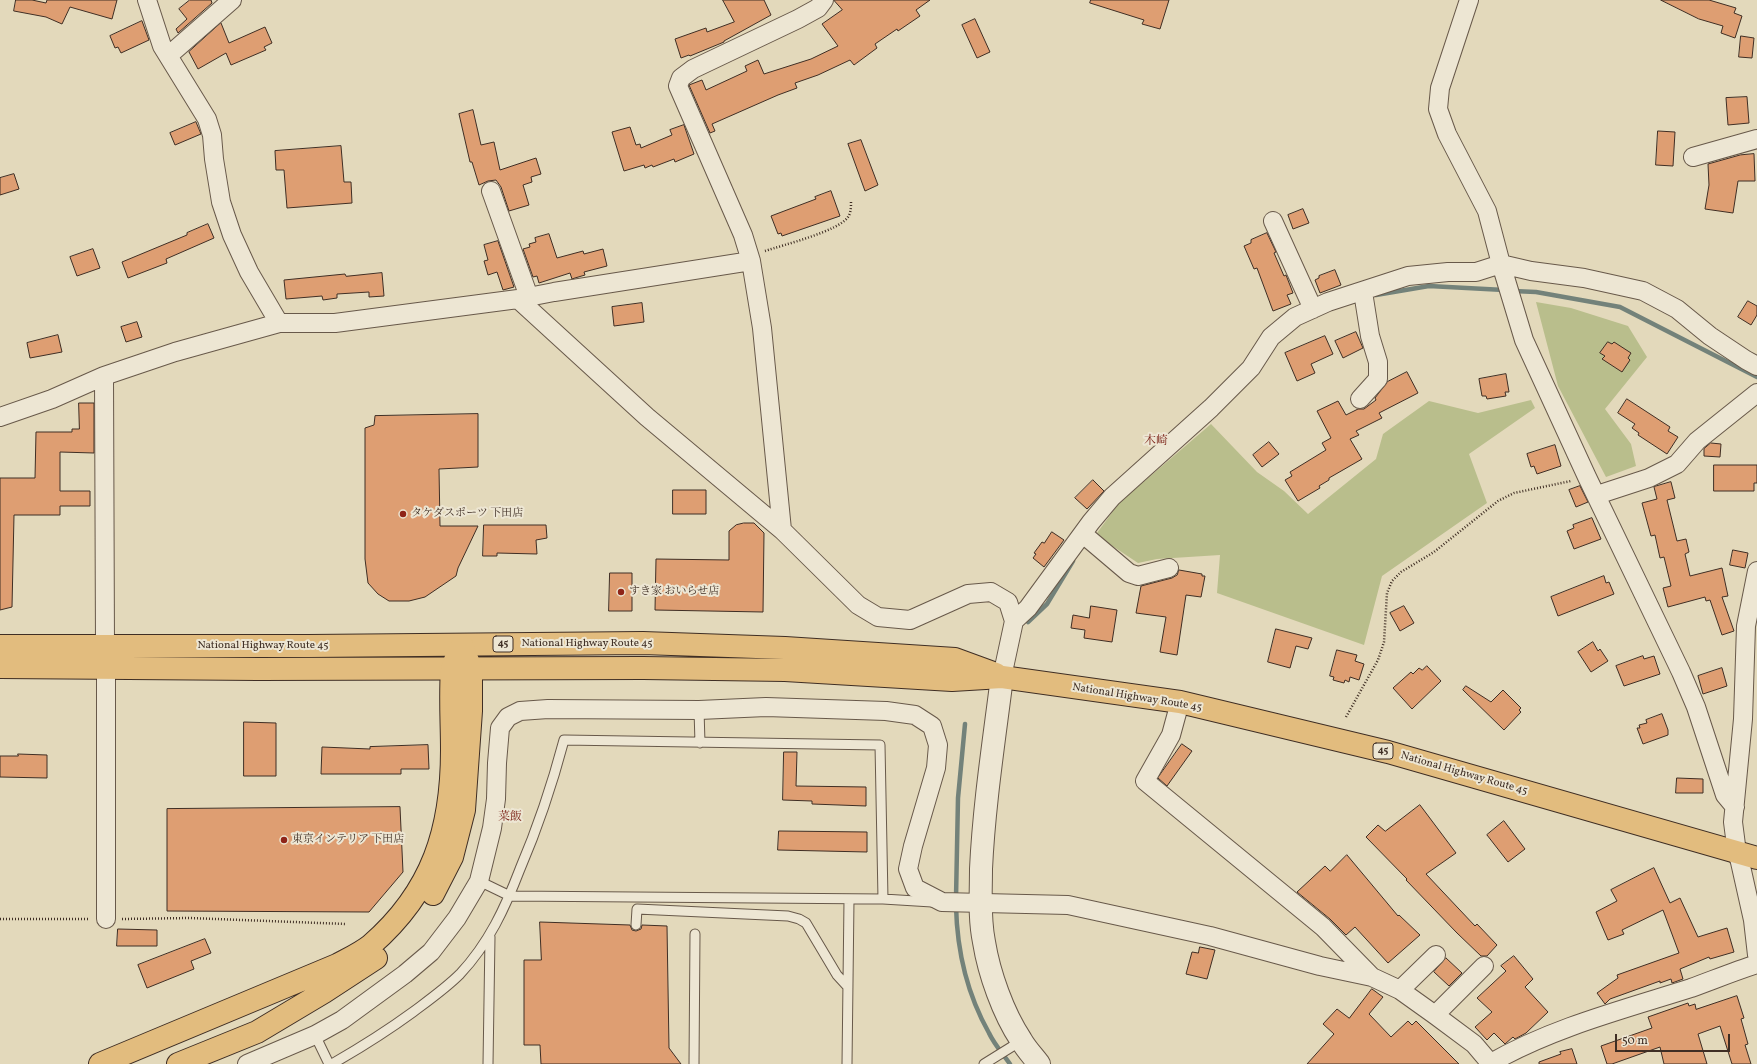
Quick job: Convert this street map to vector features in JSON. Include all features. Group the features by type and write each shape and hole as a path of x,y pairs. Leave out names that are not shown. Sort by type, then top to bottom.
{"highway":[{"name":"National Highway Route 45","path":"0,646 309,646 643,643 785,648 955,659 1002,677"},
{"path":"100,1064 337,965 370,946 404,912 426,876 439,847 449,807 462,669 462,645"},
{"name":"National Highway Route 45","path":"0,667 462,669 643,668 786,670 952,680 1002,677 1180,702 1388,752 1747,855"},
{"path":"178,1064 257,1032 370,962 407,929 430,898 452,857 464,810 471,711 462,669"}],"street":[{"path":"146,0 162,46 207,119 212,135 214,159 221,202 232,235 249,272 279,323"},
{"path":"168,56 232,0"},
{"path":"782,530 762,328 750,258 743,235 678,86 680,78 693,69 798,19 818,8 824,0"},
{"path":"1470,0 1440,88 1438,109 1447,134 1487,211 1500,264 1524,340 1587,477 1681,672 1696,707 1725,795 1734,807"},
{"path":"1693,157 1757,139"},
{"path":"491,192 523,298 647,417 782,530 858,605 878,617 910,620 968,594 991,592 1008,602 1014,621 1002,677 986,810 980,902 984,942 994,979 1009,1018 1021,1041 1039,1064"},
{"path":"1273,220 1313,309"},
{"path":"0,417 52,399 104,376 175,352 279,323 335,323 523,298 750,258"},
{"path":"1014,621 1028,608 1112,497 1211,408 1251,368 1271,337 1295,317 1328,302 1363,292 1408,276 1448,272 1476,272 1500,264 1531,271 1584,278 1643,291 1677,309 1710,336 1757,366"},
{"path":"1360,399 1378,379 1378,362 1370,336 1363,292"},
{"path":"104,376 105,645"},
{"path":"1597,495 1649,478 1677,464 1697,441 1757,393"},
{"path":"1083,534 1129,573 1138,576 1169,568"},
{"path":"1757,571 1746,626 1751,679 1743,719 1733,822 1747,855 1740,862 1753,920 1757,955"},
{"path":"106,667 106,919"},
{"path":"1180,702 1171,735 1145,781 1323,927 1372,978"},
{"path":"247,1064 315,1035 342,1020 405,974 431,952 458,918 479,881 492,828 495,806 500,728 508,717 520,711 548,709 699,710 766,707 886,711 914,715 932,726 938,745 936,768 913,846 908,869 915,888 942,902 1068,905 1210,936 1320,966 1372,978 1400,990 1435,1015 1474,1044 1491,1064 1506,1055 1568,1028 1629,1006 1692,988 1757,964"},
{"path":"1400,990 1436,955"},
{"path":"1435,1015 1484,966"}],"lane":[{"path":"699,710 700,742"},
{"path":"315,1035 330,1064 375,1039 436,996 460,974 490,937 510,896 536,832 564,740 880,746 883,899"},
{"path":"479,881 510,896 849,900 883,899 942,902"},
{"path":"847,1064 849,900"},
{"path":"636,925 636,909 788,916 799,919 806,923 837,975 848,987"},
{"path":"694,1064 695,934"},
{"path":"488,1064 490,937"},
{"path":"984,1064 1021,1041"}],"path":[{"path":"750,258 840,224 848,217 851,202"},
{"path":"1346,717 1378,660 1384,642 1387,593 1392,581 1401,572 1434,552 1483,512 1514,493 1561,484 1587,477"},
{"path":"0,919 190,918 346,924"}],"green space":[{"path":"1536,302 1571,308 1628,326 1647,357 1605,409 1631,444 1636,466 1606,477 1558,386"},
{"path":"1531,400 1535,408 1469,454 1487,503 1382,576 1364,645 1217,593 1220,555 1157,559 1138,563 1108,543 1097,533 1119,503 1211,424 1257,472 1284,491 1308,514 1376,459 1383,434 1429,401 1478,413"}],"building":[{"path":"16,0 32,0 46,3 47,0 117,0 112,19 70,7 62,24 46,17 14,11"},
{"path":"190,0 211,0 212,3 178,33 176,29 187,19 179,9"},
{"path":"723,0 764,0 771,15 724,42 690,56 681,58 675,39 706,28 707,32 734,22"},
{"path":"834,0 930,0 916,10 920,16 875,44 877,48 854,65 850,60 818,75 795,83 797,88 712,124 715,131 710,133 689,85 702,80 706,90 747,71 745,66 758,60 764,74 811,59 838,46 822,24 842,10"},
{"path":"1091,0 1169,0 1160,29 1142,24 1144,20 1090,3"},
{"path":"1661,0 1709,0 1736,8 1734,13 1742,16 1735,38 1721,33 1723,26 1699,19"},
{"path":"975,19 990,52 977,58 962,25"},
{"path":"142,21 149,40 121,53 118,47 115,48 110,36"},
{"path":"221,23 229,43 265,27 272,43 264,47 266,50 231,65 226,53 198,69 189,52"},
{"path":"1741,36 1754,38 1752,58 1739,57"},
{"path":"1747,97 1749,123 1728,125 1726,98"},
{"path":"473,110 481,145 494,142 500,170 536,158 541,174 531,177 532,182 523,185 529,205 509,211 501,187 496,180 488,181 479,185 472,162 470,162 459,114"},
{"path":"196,122 201,134 175,145 170,133"},
{"path":"684,125 694,154 675,162 674,159 653,167 652,165 645,168 644,165 624,171 612,132 630,127 636,145 640,144 641,148 672,135 670,130"},
{"path":"1658,131 1675,132 1673,166 1656,165"},
{"path":"861,140 878,185 865,191 848,144"},
{"path":"341,146 344,182 351,182 352,203 287,208 284,170 276,170 275,151"},
{"path":"1754,154 1755,181 1738,181 1733,213 1705,209 1709,185 1708,164 1740,155"},
{"path":"14,174 19,189 0,195 0,178"},
{"path":"831,191 840,216 782,236 781,233 778,234 771,216 816,199 815,197"},
{"path":"1303,209 1309,223 1293,229 1288,215"},
{"path":"208,224 214,238 166,259 167,263 128,278 122,262 187,235 187,233"},
{"path":"1267,233 1276,252 1274,253 1284,276 1286,275 1293,293 1287,295 1291,304 1273,311 1257,268 1254,269 1244,246 1251,243 1251,240"},
{"path":"549,234 557,258 583,251 584,254 603,249 607,266 584,272 585,275 572,279 570,273 539,283 537,276 533,277 523,249 530,247 529,244 536,242 535,238"},
{"path":"498,241 514,287 503,290 497,272 488,275 484,261 488,260 484,245"},
{"path":"93,249 100,268 77,276 70,257"},
{"path":"1335,270 1341,285 1320,293 1315,280 1319,278 1319,276"},
{"path":"382,273 384,296 369,297 369,292 337,294 337,298 323,300 322,296 286,299 284,280 345,274 346,276"},
{"path":"1748,301 1757,306 1757,315 1751,325 1738,317"},
{"path":"642,303 644,322 614,326 612,307"},
{"path":"137,322 142,337 126,342 121,327"},
{"path":"1356,332 1363,348 1343,358 1335,341"},
{"path":"58,335 62,352 30,358 27,343"},
{"path":"1325,336 1333,354 1311,364 1315,373 1297,381 1285,353"},
{"path":"1608,342 1612,344 1614,342 1631,353 1628,358 1630,360 1622,372 1602,359 1605,356 1600,353"},
{"path":"1407,372 1418,393 1379,413 1382,418 1356,431 1359,435 1350,439 1362,459 1329,478 1329,480 1319,486 1320,488 1298,501 1285,480 1292,476 1290,472 1326,450 1322,443 1331,438 1317,411 1338,401 1346,415 1358,409 1364,409 1376,400 1375,398 1387,382"},
{"path":"1506,374 1509,392 1505,392 1506,396 1487,399 1486,396 1482,396 1479,379"},
{"path":"1627,399 1670,427 1668,431 1678,437 1667,454 1638,435 1639,433 1632,428 1635,424 1618,413"},
{"path":"79,403 94,403 94,453 60,452 60,491 90,491 90,506 60,506 60,515 14,515 12,607 0,610 0,478 35,478 36,432 72,432 72,429 79,429"},
{"name":"タケダスポーツ 下田店","path":"478,414 478,467 439,469 440,526 478,526 458,568 456,576 425,597 409,601 389,601 378,594 368,583 365,559 365,428 374,425 375,416"},
{"path":"1269,442 1279,454 1262,467 1253,455"},
{"path":"1711,443 1721,444 1720,457 1704,456 1704,449"},
{"path":"1555,445 1561,466 1537,474 1534,466 1531,467 1527,454"},
{"path":"1714,465 1757,465 1757,483 1754,483 1754,491 1714,491"},
{"path":"1093,480 1104,491 1087,509 1075,498"},
{"path":"1671,482 1675,498 1667,500 1677,541 1686,539 1689,552 1685,554 1690,576 1722,568 1728,596 1722,597 1734,631 1722,635 1710,600 1706,601 1705,597 1668,607 1663,588 1671,586 1664,557 1660,558 1655,535 1651,536 1642,503 1657,499 1654,487"},
{"path":"1580,486 1588,502 1576,507 1569,490"},
{"path":"673,490 706,490 706,514 673,514"},
{"path":"1592,518 1601,539 1574,549 1567,531 1574,528 1573,525"},
{"path":"754,523 764,533 763,612 655,610 656,559 729,560 729,531 736,525"},
{"path":"484,525 546,525 547,538 536,540 537,554 497,553 497,556 483,556"},
{"path":"1052,532 1064,540 1044,567 1033,558 1036,554 1034,553"},
{"path":"1733,550 1748,553 1745,568 1730,565"},
{"path":"1179,570 1202,574 1202,576 1205,576 1201,597 1186,595 1177,655 1160,652 1166,617 1136,613 1141,586 1172,578 1177,575"},
{"name":"すき家 おいらせ店","path":"610,573 632,573 632,611 609,611"},
{"path":"1604,576 1606,583 1609,582 1614,594 1558,616 1551,597"},
{"path":"1091,606 1117,610 1112,642 1084,638 1085,630 1071,628 1073,615 1089,618"},
{"path":"1404,606 1414,623 1400,631 1390,613"},
{"path":"1276,629 1312,638 1308,649 1296,646 1290,668 1268,662"},
{"path":"1593,642 1598,651 1600,649 1608,661 1591,672 1578,652"},
{"path":"1337,650 1357,655 1355,661 1364,664 1359,680 1350,677 1349,682 1345,680 1344,683 1333,680 1334,677 1330,676"},
{"path":"1643,656 1644,659 1654,656 1660,674 1624,686 1616,666"},
{"path":"1427,666 1441,681 1412,709 1393,688 1411,672 1413,674 1419,668 1422,670"},
{"path":"1722,668 1727,686 1703,694 1698,676"},
{"path":"1466,686 1491,702 1503,690 1521,708 1519,710 1521,712 1504,730 1463,690"},
{"path":"1662,714 1668,730 1668,735 1643,744 1637,728 1640,728 1639,725 1647,723 1646,720"},
{"path":"244,722 276,723 276,776 244,776"},
{"path":"1182,744 1192,751 1167,786 1158,778"},
{"path":"428,745 429,769 401,769 401,774 321,774 322,747 370,749 370,747"},
{"path":"784,752 797,752 796,786 866,787 866,806 812,804 812,801 783,800"},
{"path":"18,754 47,755 47,778 0,777 0,756 18,756"},
{"path":"1677,778 1703,779 1703,793 1676,793"},
{"path":"1420,805 1456,853 1426,874 1475,926 1477,924 1497,945 1487,956 1481,956 1457,933 1366,837 1378,825 1385,831"},
{"name":"東京インテリア 下田店","path":"400,807 403,872 369,912 167,911 167,809"},
{"path":"1504,821 1525,849 1508,862 1487,835"},
{"path":"779,831 867,832 867,852 778,850"},
{"path":"1347,855 1398,916 1399,915 1420,935 1388,963 1355,927 1346,935 1330,919 1297,892 1325,866 1330,871"},
{"path":"1654,868 1670,903 1680,898 1698,937 1727,928 1734,952 1710,959 1709,957 1680,969 1683,979 1672,983 1671,979 1660,983 1660,981 1610,999 1605,1004 1597,993 1618,978 1617,975 1679,953 1663,910 1622,930 1624,934 1608,940 1596,912 1617,901 1611,890"},
{"path":"540,922 630,925 632,930 636,931 641,929 642,925 667,926 669,1048 681,1064 541,1064 540,1045 524,1045 524,960 541,960"},
{"path":"118,929 157,930 157,946 117,946"},
{"path":"205,939 211,953 191,961 194,969 147,988 138,965"},
{"path":"1200,947 1215,950 1207,979 1186,974 1192,952 1198,953"},
{"path":"1514,956 1533,979 1525,987 1548,1012 1526,1033 1515,1039 1513,1037 1505,1044 1494,1033 1487,1040 1475,1027 1492,1012 1477,998 1506,971 1501,966"},
{"path":"1446,958 1462,973 1449,986 1434,972"},
{"path":"1372,989 1383,997 1369,1014 1391,1037 1408,1021 1412,1025 1416,1021 1459,1064 1307,1064 1334,1034 1323,1024 1337,1009 1349,1018"},
{"path":"1737,996 1744,1018 1741,1019 1748,1044 1745,1045 1751,1064 1732,1064 1720,1026 1698,1034 1707,1064 1664,1064 1660,1047 1612,1064 1607,1064 1601,1046 1652,1028 1648,1017 1688,1003 1689,1006 1695,1004 1696,1009"},
{"path":"1572,1049 1577,1064 1539,1064 1539,1062 1561,1054 1560,1052"}],"waterway":[{"path":"1376,295 1429,286 1504,290"},
{"path":"1513,291 1536,292 1620,307 1757,377"},
{"path":"1028,622 1047,604 1073,561"},
{"path":"956,898 958,798 965,724"},
{"path":"956,906 958,939 969,987 981,1018 991,1037 1010,1064"}],"place":[{"name":"タケダスポーツ 下田店","path":"403,514"},
{"name":"すき家 おいらせ店","path":"621,592"},
{"name":"東京インテリア 下田店","path":"284,840"}],"district":[{"name":"木崎","path":"1156,442"},
{"name":"菜飯","path":"510,818"}]}
